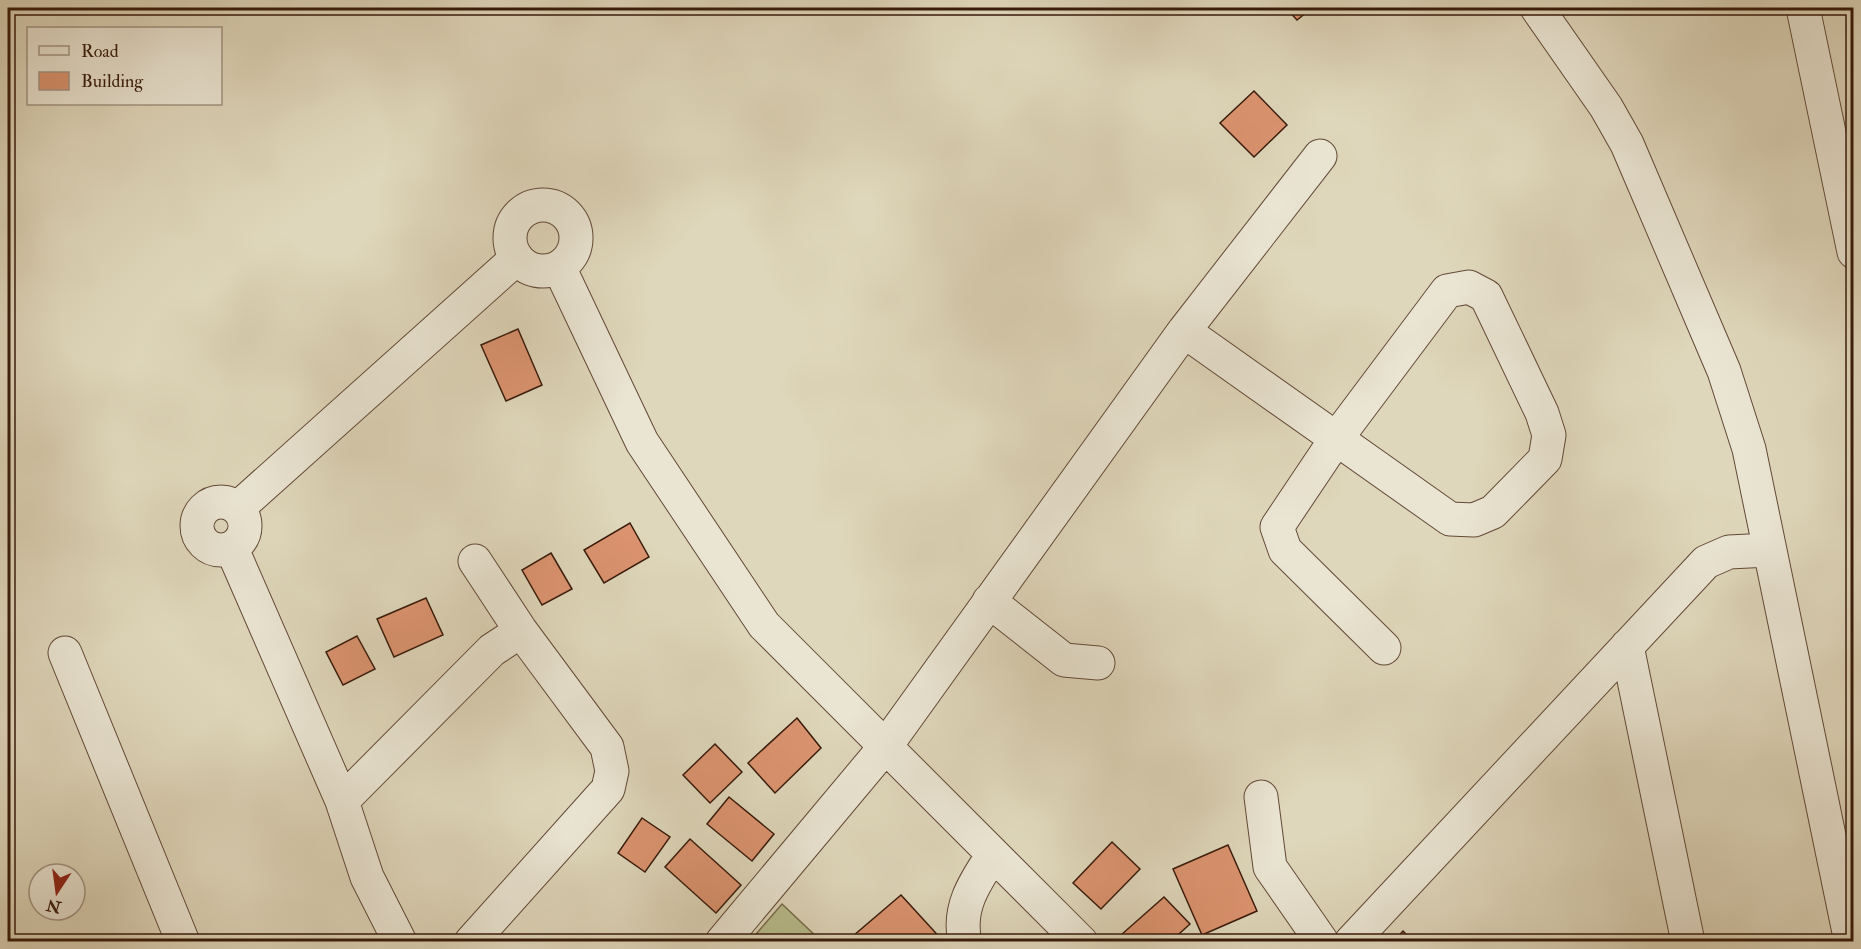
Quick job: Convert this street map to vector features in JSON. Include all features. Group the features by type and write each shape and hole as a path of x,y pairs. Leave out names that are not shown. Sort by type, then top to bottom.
{"street":[{"path":"1537,8 1606,107 1627,144 1724,371 1749,449 1851,942"},
{"path":"1803,8 1854,252"},
{"path":"722,942 885,747 1184,331 1320,156"},
{"path":"539,204 561,209 576,227 575,250 559,267 536,271 517,258 509,236 518,215 539,204"},
{"path":"238,508 517,258"},
{"path":"559,267 642,442 764,625 1080,942"},
{"path":"1184,331 1336,438 1450,519 1474,520 1492,512 1545,459 1549,435 1542,413 1486,296 1469,286 1447,291 1336,438 1277,527 1285,550 1384,648"},
{"path":"224,501 238,508 245,522 243,538 232,549 216,551 202,544 196,530 198,515 209,504 224,501"},
{"path":"232,549 342,801 367,877 400,942"},
{"path":"1351,942 1706,562 1729,552 1769,550"},
{"path":"471,942 608,789 612,771 607,747 521,631 475,561"},
{"path":"989,601 1064,660 1098,663"},
{"path":"342,801 492,650 521,631"},
{"path":"1627,646 1688,942"},
{"path":"65,653 183,942"},
{"path":"1261,798 1270,867 1323,942"},
{"path":"965,942 967,895 992,856"}],"green space":[{"path":"782,904 821,941 750,941"}],"building":[{"path":"1286,8 1312,8 1297,20"},
{"path":"1254,91 1287,125 1254,157 1220,123"},
{"path":"518,329 542,385 506,401 481,345"},
{"path":"630,523 649,557 604,583 584,550"},
{"path":"551,553 572,589 542,605 522,570"},
{"path":"426,598 443,635 394,657 377,619"},
{"path":"357,636 375,669 343,685 326,652"},
{"path":"797,718 821,748 775,793 748,763"},
{"path":"715,744 742,772 710,803 683,775"},
{"path":"729,797 774,834 752,861 707,824"},
{"path":"642,818 670,837 645,872 618,853"},
{"path":"690,839 741,885 716,913 665,867"},
{"path":"1112,842 1140,869 1101,909 1073,883"},
{"path":"1228,845 1257,911 1202,935 1173,869"},
{"path":"901,895 944,942 846,942"},
{"path":"1164,897 1190,924 1170,942 1127,942 1121,935"},
{"path":"1403,931 1413,942 1393,942"}]}
